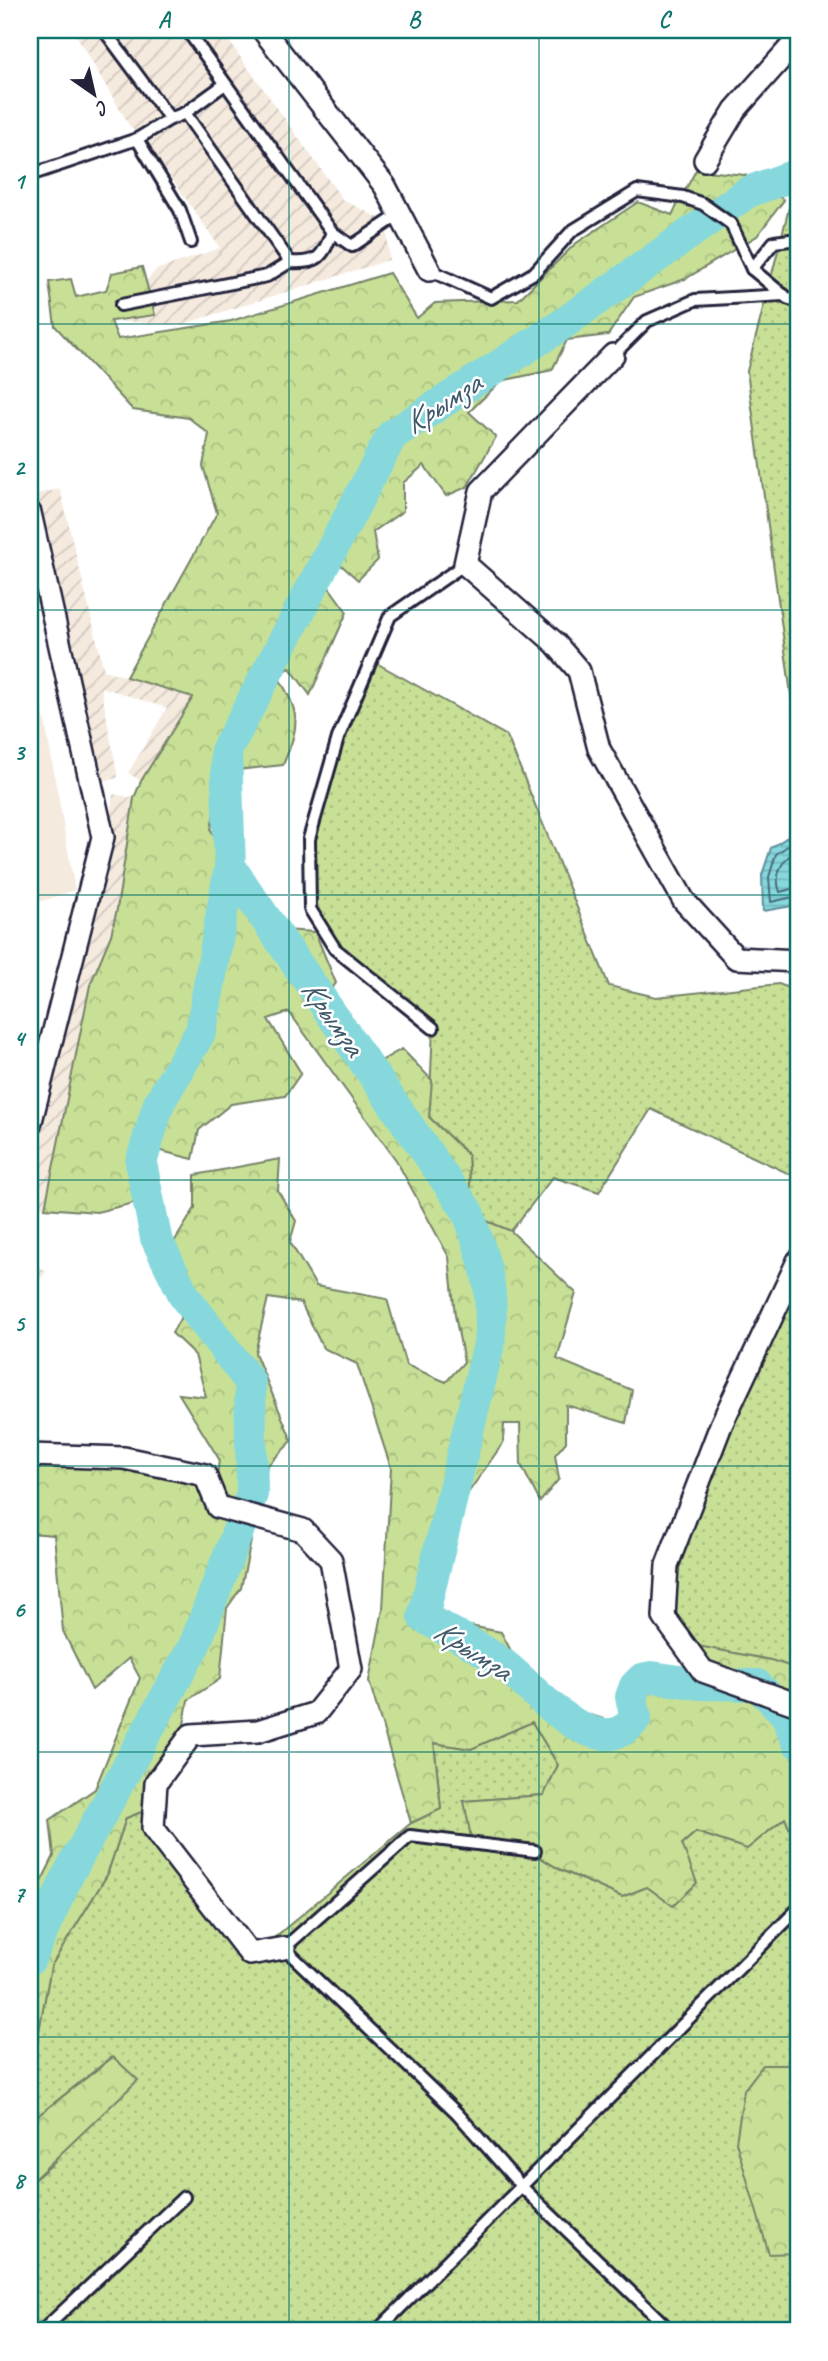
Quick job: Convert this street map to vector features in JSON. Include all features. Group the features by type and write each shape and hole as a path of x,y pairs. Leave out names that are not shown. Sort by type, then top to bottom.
{"street":[{"path":"263,30 385,186 429,270"},
{"path":"705,160 735,110 798,39"},
{"path":"613,355 481,491 465,564 555,643 579,671 599,749 684,901 736,958 798,961"},
{"path":"30,513 103,837 30,1125"},
{"path":"798,1261 721,1425 667,1565 664,1617 703,1671 798,1704"},
{"path":"30,1455 124,1458 205,1475 218,1507 303,1530 331,1560 351,1669 316,1713 258,1731 191,1735 156,1783 153,1828 209,1905 250,1954 284,1948"}],"lane":[{"path":"104,30 170,119"},
{"path":"187,30 332,232 352,246 400,214"},
{"path":"30,175 137,139 185,113 226,84"},
{"path":"185,113 290,262"},
{"path":"137,139 180,210 191,242"},
{"path":"429,270 491,298 534,273 572,231 638,191 683,197 703,204 731,224 752,269 784,295 798,302"},
{"path":"121,305 267,276 290,262 308,264 324,253 332,232"},
{"path":"752,269 774,242 798,239"},
{"path":"613,355 648,321 695,300 784,295"},
{"path":"433,1028 335,949 310,909 309,838 338,738 390,615 465,564"},
{"path":"535,1851 410,1836 284,1948 457,2113 522,2187 671,2331"},
{"path":"377,2331 798,1909"},
{"path":"42,2331 184,2197"}],"shaded area":[{"path":"73,30 221,30 343,200 383,220 387,228 389,260 180,325 111,321 156,270 220,248 152,150 129,125"},
{"path":"60,489 104,670 193,697 141,781 128,773 167,708 101,687 118,778 103,781 37,494"},
{"path":"30,638 75,890 30,905"},
{"path":"113,794 134,798 117,909 111,935 90,985 45,1208 30,1205 30,1189 73,973 98,910"},
{"path":"30,1261 46,1271 30,1297"}],"green space":[{"path":"696,170 745,175 784,200 757,236 685,279 634,297 608,335 567,340 552,370 501,381 469,412 496,437 467,487 446,496 424,465 403,483 403,511 373,532 378,560 358,580 332,557 315,568 347,612 310,695 290,668 277,675 290,700 295,719 293,739 283,765 220,772 211,830 267,929 315,932 336,983 321,1003 358,1074 402,1049 432,1080 429,1117 468,1155 472,1215 511,1231 576,1293 557,1359 632,1390 626,1423 566,1405 566,1442 555,1455 559,1479 540,1502 521,1465 520,1424 504,1424 503,1443 429,1549 423,1617 501,1632 537,1700 611,1721 648,1693 705,1669 672,1641 771,1660 798,1669 798,1693 768,1689 790,1724 798,1722 798,1848 785,1818 747,1849 696,1832 682,1844 697,1883 673,1906 647,1887 622,1897 559,1869 519,1844 472,1843 464,1801 544,1795 558,1765 532,1722 471,1749 434,1743 441,1809 411,1823 369,1681 383,1609 391,1468 357,1364 323,1348 301,1303 268,1298 255,1353 292,1441 267,1466 241,1588 227,1608 220,1679 188,1700 180,1750 149,1809 126,1818 107,1875 51,1966 30,2079 30,1904 54,1856 50,1820 95,1789 140,1678 129,1658 92,1690 63,1631 54,1535 30,1533 30,1457 195,1477 214,1505 219,1459 179,1394 206,1397 195,1355 172,1333 190,1301 163,1260 195,1208 195,1175 280,1159 278,1191 296,1221 290,1242 316,1286 387,1299 406,1365 446,1382 464,1362 455,1315 449,1257 396,1160 289,1012 268,1019 301,1073 285,1096 231,1104 199,1130 193,1159 153,1149 142,1201 97,1212 45,1208 90,985 111,935 117,909 134,798 141,781 193,697 126,677 217,513 203,466 209,434 189,418 133,410 55,326 49,282 71,279 76,297 106,290 112,273 142,267 155,315 111,321 118,339 231,321 389,273 417,318 435,303 518,300 575,244 638,202 672,215"},
{"path":"798,205 798,746 747,371 789,208"},
{"path":"371,660 507,736 609,986 656,997 779,984 798,992 798,1178 651,1109 599,1192 553,1177 511,1231 472,1215 468,1155 429,1117 433,1028 335,949 310,909 309,839 338,738"},
{"path":"798,1261 798,1705 703,1671 664,1617 667,1565"},
{"path":"532,1722 558,1765 544,1795 464,1801 519,1844 559,1869 622,1897 647,1887 682,1844 696,1832 747,1849 785,1818 798,1848 798,1919 792,1926 798,1954 798,2065 763,2066 744,2090 769,2253 798,2253 798,2331 30,2331 30,2183 55,2162 112,2057 30,2122 30,2079 51,1966 107,1875 126,1818 149,1809 250,1958 411,1823 441,1809 434,1743 471,1749"},
{"path":"113,2057 138,2080 30,2183 30,2122"},
{"path":"763,2065 798,2065 798,2253 769,2254 736,2142 744,2090"}],"water":[{"path":"798,830 798,901 792,906 763,911 762,875 771,848"}],"waterway":[{"name":"Крымза","path":"798,174 748,192 557,328 392,435 226,751 230,867 468,1212 488,1277 491,1307 489,1344 423,1617 494,1657 548,1704 585,1729 603,1734 620,1731 636,1718 631,1697 635,1686 642,1679 652,1677 699,1684 757,1685 785,1713 798,1743"},
{"path":"30,1959 68,1875 195,1644 252,1494 250,1382 185,1297 156,1238 141,1163 159,1103 201,1031 230,867"}]}
